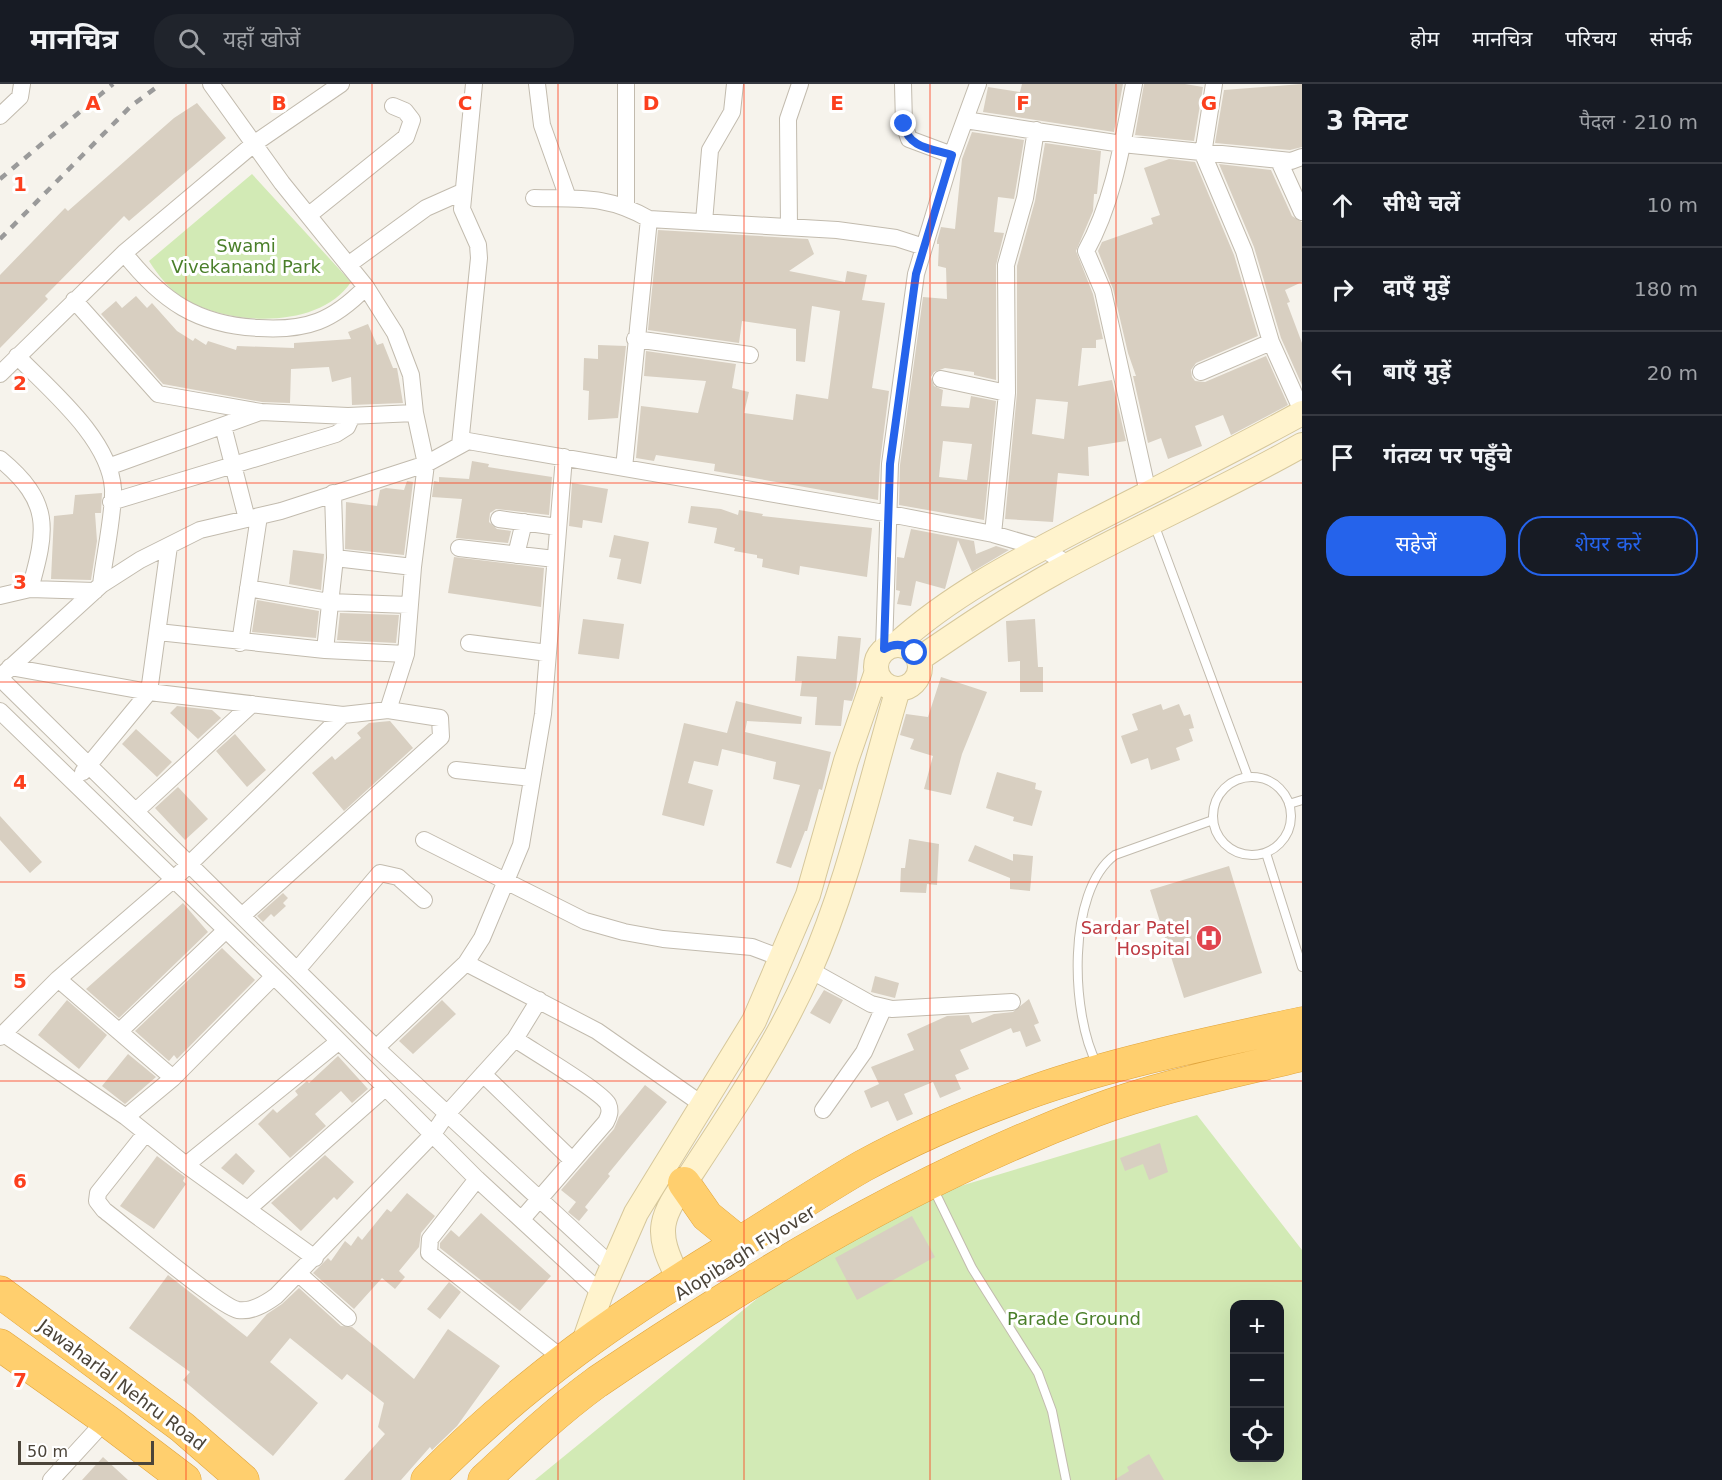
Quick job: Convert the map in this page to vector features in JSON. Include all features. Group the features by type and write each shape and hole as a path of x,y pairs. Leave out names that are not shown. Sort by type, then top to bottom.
{"highway":[{"path":"484,1480 524,1442 605,1377 773,1269 930,1182 1050,1130 1088,1094 1302,1023"},
{"path":"428,1480 504,1407 573,1351 678,1279 862,1167 923,1136 1037,1090 1088,1094 1302,1055"},
{"name":"Alopibagh Flyover","path":"441,1480 525,1400 608,1340 733,1258 890,1166 964,1131 1088,1094"},
{"name":"Alopibagh Flyover","path":"464,1480 538,1412 605,1360 821,1223 959,1150 1088,1094"},
{"path":"684,1183 707,1216 739,1242"},
{"path":"1,1302 223,1480"},
{"name":"Jawaharlal Nehru Road","path":"1,1302 182,1427 243,1480"},
{"name":"Jawaharlal Nehru Road","path":"0,1345 106,1420 185,1480"}],"main road":[{"path":"573,1351 636,1213 678,1141 703,1106 754,1021 808,895 876,674 876,661 916,626 1041,548 1302,412"},
{"path":"919,659 970,624 1070,565 1153,521 1250,475 1302,445"},
{"path":"876,674 885,686 898,689 912,685 916,679 920,666 919,659 910,648 890,647"},
{"path":"678,1279 665,1254 662,1237 667,1211 727,1121 774,1043 810,970 835,905 898,689"},
{"path":"832,813 859,820"},
{"path":"627,1234 662,1237"}],"street":[{"path":"0,116 20,97 22,84"},
{"path":"211,84 366,287 395,333 411,375 415,413 426,464 412,567 406,654 388,710"},
{"path":"0,374 124,253 255,143 341,84"},
{"path":"460,445 479,258 478,245 464,217 462,192 474,84"},
{"path":"537,84 542,125 568,198"},
{"path":"626,84 626,207"},
{"path":"704,222 710,150 732,112 735,84"},
{"path":"789,227 788,119 800,84"},
{"path":"903,84 904,124 909,139 952,155"},
{"path":"890,647 890,464 916,274 952,155 978,84"},
{"path":"1134,84 1122,144 1098,231 1086,251 1102,291 1148,493"},
{"path":"1214,84 1203,154 1244,251 1271,342 1302,412"},
{"path":"309,215 406,137 412,120 405,111 393,106"},
{"path":"965,120 1203,154 1279,161 1291,161 1302,157"},
{"path":"993,534 1007,393 1006,265 1025,198 1036,129"},
{"path":"1279,161 1302,212"},
{"path":"348,265 426,208 462,192"},
{"path":"534,198 604,199 649,219 789,227 896,238 924,247"},
{"path":"624,468 635,339 649,219"},
{"path":"124,253 165,297 193,315 230,327 287,330 310,324 330,318 346,307 366,287"},
{"path":"74,300 158,394 261,412 352,416 415,413"},
{"path":"635,339 750,355"},
{"path":"1201,372 1271,342"},
{"path":"17,356 90,433 108,467 113,489 98,588"},
{"path":"940,379 1007,393"},
{"path":"108,467 261,412"},
{"path":"111,502 336,434 347,427 352,416"},
{"path":"223,426 233,465 253,518 248,588 240,642"},
{"path":"3,674 98,588 200,530 253,518 426,464 468,441 993,534 1041,548 1070,565"},
{"path":"375,1048 466,963 482,938 521,844 543,714 564,457"},
{"path":"0,459 25,482 41,518 44,536 30,589"},
{"path":"325,650 335,558 333,493"},
{"path":"499,519 558,527"},
{"path":"516,555 524,522"},
{"path":"74,783 149,692 169,546"},
{"path":"459,548 555,560"},
{"path":"335,558 412,567"},
{"path":"0,596 30,589 98,588"},
{"path":"248,588 329,602 409,605"},
{"path":"158,632 325,650 406,654"},
{"path":"469,643 548,653"},
{"path":"3,674 343,715 388,710 440,718 441,736 243,915"},
{"path":"3,674 89,765 375,1048 613,1267"},
{"path":"136,811 252,704"},
{"path":"0,711 118,829 174,879 273,976 477,1179 601,1293"},
{"path":"315,1258 145,1134 126,1117 2,1035 58,980 174,879 343,715"},
{"path":"456,770 532,778"},
{"path":"424,840 585,921 624,932 663,939 752,947 781,958"},
{"path":"297,970 380,873 398,878 424,900"},
{"path":"120,1031 226,930"},
{"path":"466,963 597,1031 703,1106"},
{"path":"810,970 871,1004 884,1007 941,1008 1012,1002"},
{"path":"126,1117 173,1078 273,976"},
{"path":"58,980 173,1078"},
{"path":"145,1134 98,1193 97,1201 104,1210 236,1310 250,1310 266,1304 315,1258 433,1134 446,1115 515,1039 539,1000"},
{"path":"823,1110 864,1052 884,1007"},
{"path":"515,1039 607,1102 610,1114 606,1122 522,1218"},
{"path":"186,1164 338,1042"},
{"path":"483,1074 572,1160"},
{"path":"248,1209 385,1088"},
{"path":"477,1179 430,1239 429,1253 573,1351"},
{"path":"298,1274 348,1318"},
{"path":"51,1480 106,1420"}],"lane":[{"path":"1153,521 1248,777"},
{"path":"1248,777 1272,783 1282,790 1289,804 1290,826 1285,838 1277,847 1266,853 1254,855 1231,850 1222,842 1213,820 1218,796 1236,781 1248,777"},
{"path":"1289,804 1302,800"},
{"path":"1088,1094 1090,1052 1080,1002 1078,932 1094,880 1103,864 1115,855 1213,820"},
{"path":"1266,853 1302,967"},
{"path":"930,1182 972,1268 1038,1373 1052,1411 1065,1480"}],"green space":[{"name":"Swami Vivekanand Park","path":"252,174 351,282 336,298 318,309 296,316 272,318 247,318 224,314 183,298 164,281 149,261"},
{"name":"Parade Ground","path":"1197,1115 1302,1250 1302,1480 535,1480 857,1217"}],"building":[{"path":"1022,84 1123,84 1114,132 983,112 988,87 1020,92"},
{"path":"1144,84 1185,84 1203,87 1194,141 1135,135"},
{"path":"1302,84 1302,147 1290,150 1215,143 1224,90"},
{"path":"197,103 226,138 129,221 124,216 45,296 48,299 0,348 0,275 65,208 68,211 174,118"},
{"path":"972,132 1024,140 1014,199 998,197 994,232 1004,233 996,265 996,380 974,375 974,372 945,368 934,372 931,377 934,386 943,390 941,406 969,408 971,396 996,401 984,520 899,505 900,465 923,297 947,299 946,268 938,266 939,244 937,241 941,227 955,229 962,159","holes":["943,441 972,444 967,480 939,477"]},
{"path":"1045,143 1101,151 1093,211 1076,251 1093,294 1103,339 1096,340 1096,348 1082,348 1078,386 1112,380 1126,441 1088,447 1089,476 1058,473 1053,522 1005,519 1017,393 1017,266 1035,201","holes":["1036,399 1068,402 1064,439 1032,434"]},
{"path":"1169,159 1195,162 1234,255 1258,336 1196,363 1191,370 1192,377 1195,381 1205,382 1266,356 1288,405 1231,435 1223,415 1195,426 1202,446 1168,459 1161,438 1148,443 1133,376 1136,376 1128,353 1113,289 1098,251 1102,242 1153,224 1151,218 1160,215 1144,168"},
{"path":"1219,164 1271,170 1292,216 1302,222 1302,282 1285,290 1290,302 1287,303 1302,343 1302,385 1281,338 1254,247"},
{"path":"658,230 808,239 814,254 789,271 845,282 847,271 867,275 862,300 885,303 872,388 889,391 878,500 714,471 715,464 656,455 654,461 636,458 641,406 698,413 706,381 644,376 646,351 736,364 732,388 749,392 744,413 793,420 796,394 828,399 840,311 812,306 805,362 796,361 796,329 742,321 739,343 648,330"},
{"path":"136,296 147,308 152,303 177,331 193,341 195,338 206,345 208,341 236,350 237,346 294,348 294,343 351,339 348,332 368,324 377,345 383,343 393,368 397,368 403,403 352,405 351,377 332,382 329,367 291,369 290,403 262,402 163,384 101,314 116,301 122,308"},
{"path":"598,345 626,346 618,418 588,420 589,391 583,390 584,358 598,359"},
{"path":"472,461 489,464 488,467 552,477 549,515 496,509 490,513 489,522 497,529 511,531 508,543 456,538 462,499 432,497 434,481 439,482 439,477 469,479"},
{"path":"407,481 413,482 404,555 345,549 346,502 377,506 380,490 386,488 404,490"},
{"path":"572,483 608,489 602,523 583,520 582,528 569,526"},
{"path":"102,493 101,513 95,513 97,541 91,580 51,579 54,516 73,514 75,495"},
{"path":"691,506 721,509 738,515 739,510 763,514 762,516 872,528 867,577 800,566 799,575 762,567 763,559 757,558 757,555 734,551 735,548 714,543 717,528 688,523"},
{"path":"911,529 974,541 976,554 996,546 1009,550 972,572 958,540 945,589 916,581 911,606 897,604 900,591 896,590 897,557 904,558"},
{"path":"614,535 649,542 641,584 617,579 621,559 609,557"},
{"path":"293,550 324,554 321,590 289,584"},
{"path":"454,557 544,568 541,607 448,593"},
{"path":"257,600 319,611 316,638 252,632"},
{"path":"340,613 399,615 396,643 337,640"},
{"path":"583,619 624,624 619,659 578,654"},
{"path":"1035,619 1038,667 1043,667 1043,692 1020,692 1020,661 1008,662 1006,621"},
{"path":"838,636 861,638 856,688 852,701 844,700 841,726 815,725 817,697 800,696 802,681 795,681 797,656 836,659"},
{"path":"941,677 987,692 962,754 951,795 924,789 933,756 910,749 914,739 900,735 906,714 928,717"},
{"path":"736,701 802,717 801,724 747,721 745,732 831,752 822,790 819,789 807,831 805,831 791,868 776,863 800,785 773,779 776,762 722,749 718,766 694,761 688,783 713,790 704,826 662,815 684,723 727,733"},
{"path":"1161,704 1163,710 1179,704 1184,716 1190,714 1194,728 1189,729 1193,741 1176,748 1180,760 1151,770 1148,758 1131,764 1121,736 1138,730 1132,714"},
{"path":"177,706 212,710 221,718 198,739 170,713"},
{"path":"390,721 413,748 344,811 312,773 332,756 335,760 361,738 357,733 369,723"},
{"path":"136,729 172,762 157,777 122,744"},
{"path":"235,734 266,770 247,787 216,751"},
{"path":"997,772 1036,783 1035,789 1042,791 1032,826 1013,821 1014,817 986,808"},
{"path":"178,787 208,819 185,840 155,808"},
{"path":"0,816 42,862 30,873 0,840"},
{"path":"909,839 939,844 937,885 927,884 926,893 900,892 901,868 905,868"},
{"path":"975,845 1013,861 1013,854 1033,856 1030,891 1010,889 1010,878 968,861"},
{"path":"1229,866 1262,973 1184,998 1150,890"},
{"path":"283,893 288,898 283,903 286,906 274,917 271,914 263,922 257,916"},
{"path":"183,903 208,932 119,1018 86,989"},
{"path":"222,948 255,980 177,1059 174,1055 169,1061 135,1031"},
{"path":"875,976 899,983 895,998 871,992"},
{"path":"824,990 843,1000 830,1024 810,1013"},
{"path":"1029,999 1039,1023 1034,1025 1041,1041 1026,1047 1020,1031 1013,1033 1011,1028 960,1050 969,1069 955,1075 961,1089 940,1098 933,1082 904,1094 913,1114 897,1121 888,1101 871,1108 864,1091 879,1084 871,1067 914,1050 907,1034 947,1016 969,1015 972,1023 994,1014 1013,1012"},
{"path":"67,1000 107,1035 79,1069 38,1035"},
{"path":"442,1000 456,1014 413,1054 399,1041"},
{"path":"128,1054 156,1077 125,1104 102,1086"},
{"path":"338,1056 368,1089 352,1103 341,1091 315,1114 326,1126 290,1158 258,1124 273,1109 277,1113 298,1095 295,1091 307,1081 309,1083"},
{"path":"645,1085 667,1102 608,1174 610,1176 585,1207 588,1210 579,1221 568,1212 576,1202 561,1190 614,1129 619,1117"},
{"path":"1160,1143 1168,1172 1149,1180 1143,1164 1125,1171 1120,1158"},
{"path":"236,1153 255,1171 243,1185 221,1168"},
{"path":"325,1155 354,1182 337,1200 334,1197 301,1231 271,1203"},
{"path":"157,1156 185,1177 183,1181 186,1184 154,1229 120,1206"},
{"path":"407,1193 435,1216 421,1233 419,1247 399,1271 405,1277 395,1289 382,1278 354,1309 313,1273 328,1258 331,1261 345,1241 351,1246 358,1236 362,1240 387,1209 391,1212"},
{"path":"481,1213 551,1276 520,1311 440,1248 440,1243 451,1230 459,1237"},
{"path":"912,1216 935,1257 857,1300 835,1258"},
{"path":"168,1275 247,1337 267,1314 299,1288 341,1326 352,1327 414,1379 448,1329 500,1366 457,1426 432,1450 430,1447 401,1480 344,1480 385,1434 378,1427 384,1403 347,1374 342,1380 290,1338 270,1362 318,1403 273,1456 183,1380 190,1372 129,1328"},
{"path":"449,1282 461,1292 440,1319 427,1309"},
{"path":"1149,1454 1164,1480 1114,1480 1129,1471 1127,1467"},
{"path":"103,1457 128,1480 82,1480"}],"railway":[{"path":"0,179 113,84"},
{"path":"0,239 131,106 161,84"}],"place":[{"name":"Sardar Patel Hospital","path":"1209,938"}],"route":[{"path":"904,124 909,139 916,144 952,155 916,274 890,464 884,649 897,644 910,648 915,653"}]}
